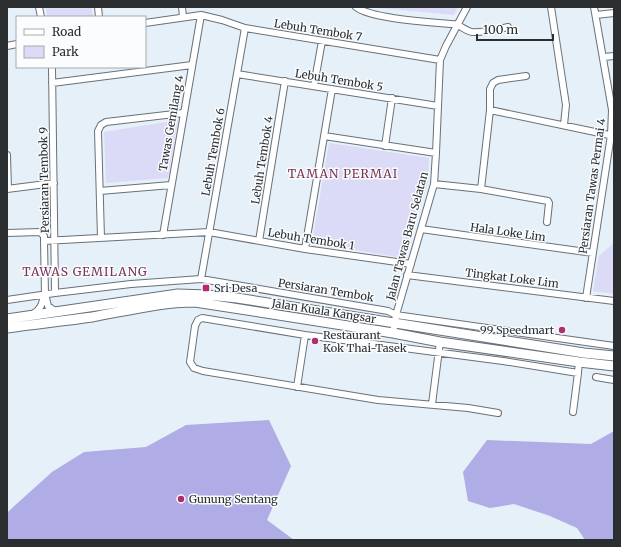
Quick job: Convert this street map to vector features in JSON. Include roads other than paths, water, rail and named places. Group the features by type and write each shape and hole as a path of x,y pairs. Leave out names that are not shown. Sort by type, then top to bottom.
{"highway":[{"name":"Jalan Kuala Kangsar","path":"7,319 59,313 178,294 208,295 395,319 576,352 614,356"},
{"path":"237,298 240,302 251,307 253,312 259,307 270,306 273,304"},
{"name":"Jalan Kuala Kangsar","path":"7,328 82,318 149,306 178,302 195,302 393,333 440,342 611,366"}],"street":[{"path":"182,7 183,17"},
{"path":"356,7 372,14 439,24 457,25 472,32 508,27"},
{"name":"Jalan Tawas Baru Selatan","path":"393,333 395,319 407,275 434,184 440,60 443,50 467,7"},
{"path":"551,7 566,105 564,126"},
{"name":"Persiaran Tawas Permai 4","path":"586,298 613,136 612,110 604,57 594,7"},
{"path":"596,15 614,13"},
{"name":"Lebuh Tembok 7","path":"146,23 198,15 222,20 245,28 440,60"},
{"name":"Tawas Gemilang 4","path":"163,235 192,65 198,15"},
{"name":"Lebuh Tembok 6","path":"201,279 245,28"},
{"path":"314,86 322,41"},
{"path":"604,57 614,56"},
{"path":"52,83 125,70 192,65"},
{"name":"Persiaran Tembok 9","path":"52,68 55,292"},
{"name":"Lebuh Tembok 5","path":"237,74 438,106"},
{"path":"481,189 490,110 490,89 493,83 498,80 526,76"},
{"name":"Lebuh Tembok 4","path":"259,241 284,81"},
{"path":"305,249 332,89"},
{"path":"385,146 392,98"},
{"path":"490,110 613,136"},
{"path":"101,238 98,131 102,124 106,122 183,113"},
{"path":"324,136 436,153"},
{"path":"7,155 7,189 54,183"},
{"path":"434,184 481,189 548,201 550,203 547,222"},
{"path":"100,191 171,185"},
{"name":"Hala Loke Lim","path":"421,229 593,253"},
{"path":"7,233 40,232 43,234 45,294 48,306 59,313"},
{"name":"Lebuh Tembok 1","path":"44,241 209,232 305,249 411,264"},
{"name":"Tingkat Loke Lim","path":"407,275 614,301"},
{"name":"Persiaran Tembok","path":"7,300 55,292 131,284 201,279 388,311 395,319 614,346"},
{"path":"25,317 40,309 45,294"},
{"path":"252,325 253,312"},
{"path":"498,413 432,404 378,400 203,371 194,368 190,362 195,326 198,320 202,318 252,325 305,335 578,373"},
{"path":"297,386 305,335"},
{"path":"432,404 440,342"},
{"path":"574,412 579,362"},
{"path":"605,378 611,366"},
{"path":"596,377 614,380"}],"place":[{"name":"Sri Desa","path":"206,288"},
{"name":"99 Speedmart","path":"562,330"},
{"name":"Restaurant Kok Thai-Tasek","path":"315,341"},
{"name":"Gunung Sentang","path":"181,499"}],"district":[{"name":"TAMAN PERMAI","path":"343,173"},
{"name":"TAWAS GEMILANG","path":"85,271"}]}
